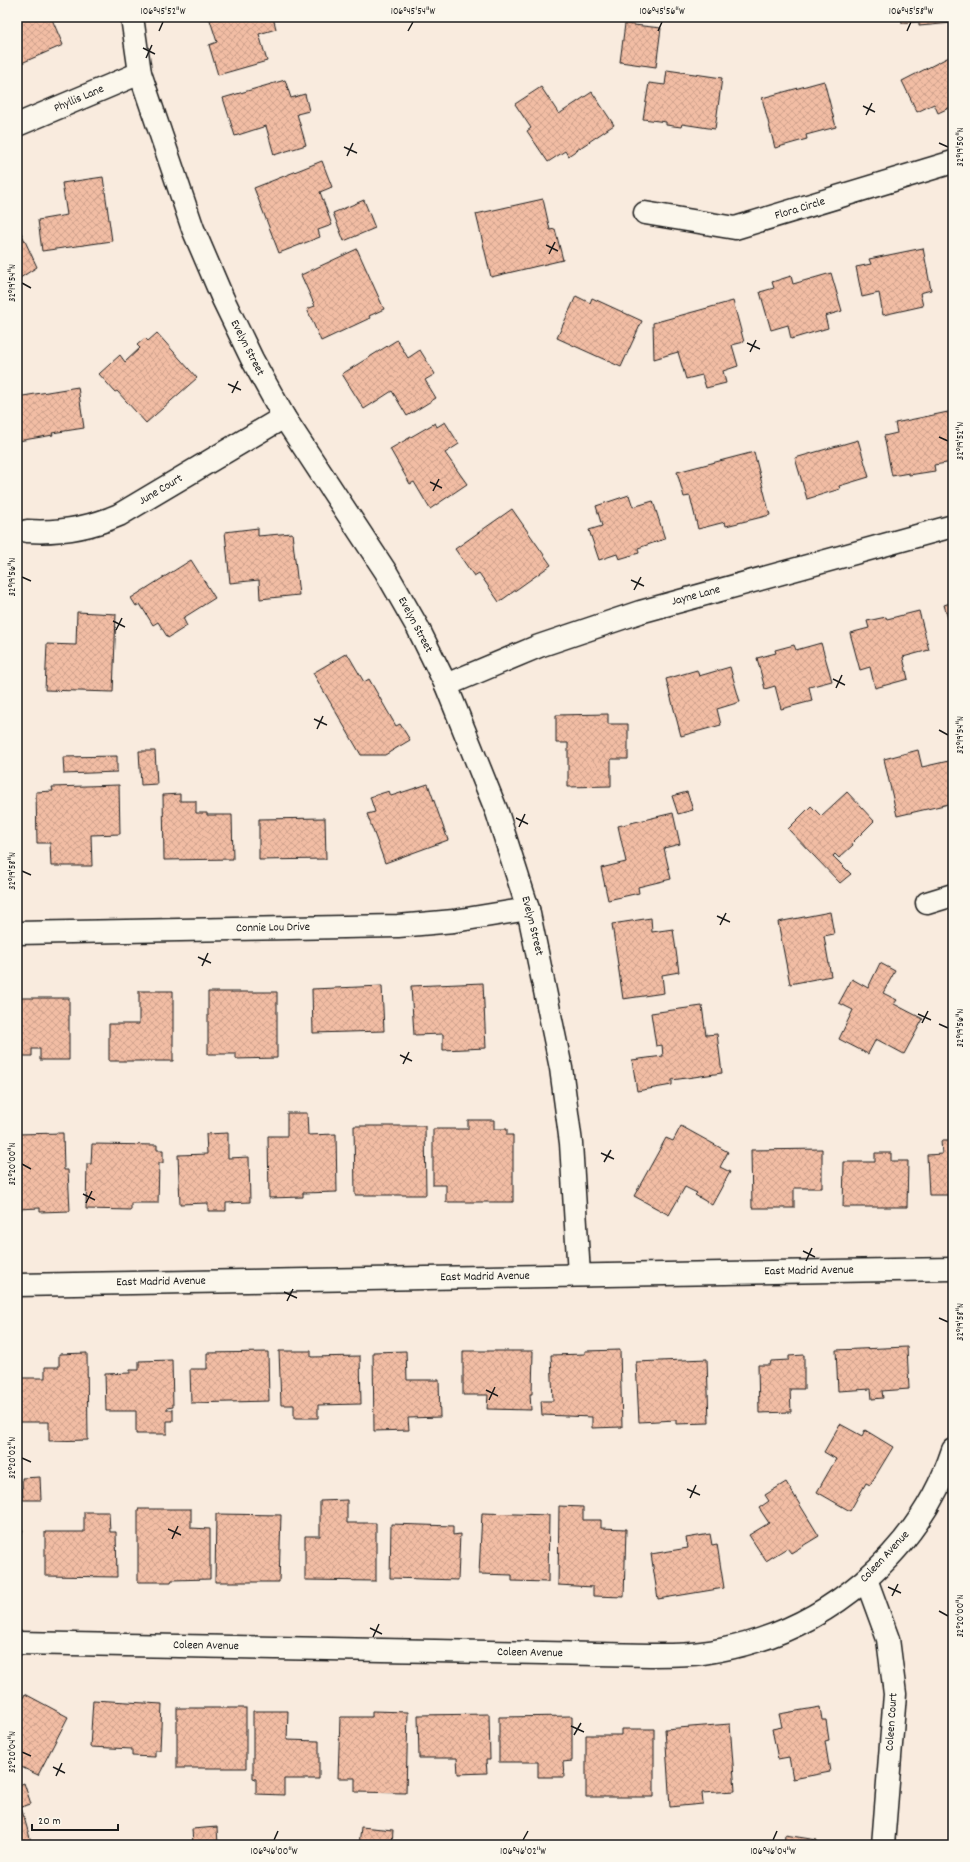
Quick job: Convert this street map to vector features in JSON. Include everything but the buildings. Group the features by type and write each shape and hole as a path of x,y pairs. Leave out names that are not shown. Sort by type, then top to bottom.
{"street":[{"name":"Evelyn Street","path":"132,17 140,73 193,229 236,328 284,417 390,578 418,628 446,685 484,777 510,848 528,909 543,976 566,1104 573,1173 579,1275"},
{"name":"Phyllis Lane","path":"17,125 140,73"},
{"name":"Flora Circle","path":"645,213 735,228 953,162"},
{"name":"June Court","path":"27,532 63,531 108,520 284,417"},
{"name":"Jayne Lane","path":"446,685 545,644 633,614 953,526"},
{"path":"926,903 953,895"},
{"name":"Connie Lou Drive","path":"17,933 398,926 454,921 528,909"},
{"name":"East Madrid Avenue","path":"17,1285 953,1269"},
{"name":"Coleen Avenue","path":"17,1643 651,1655 696,1654 743,1645 784,1631 821,1612 866,1580 894,1551 919,1519 941,1480 953,1450"},
{"name":"Coleen Court","path":"866,1580 888,1639 895,1694 883,1845"}]}
